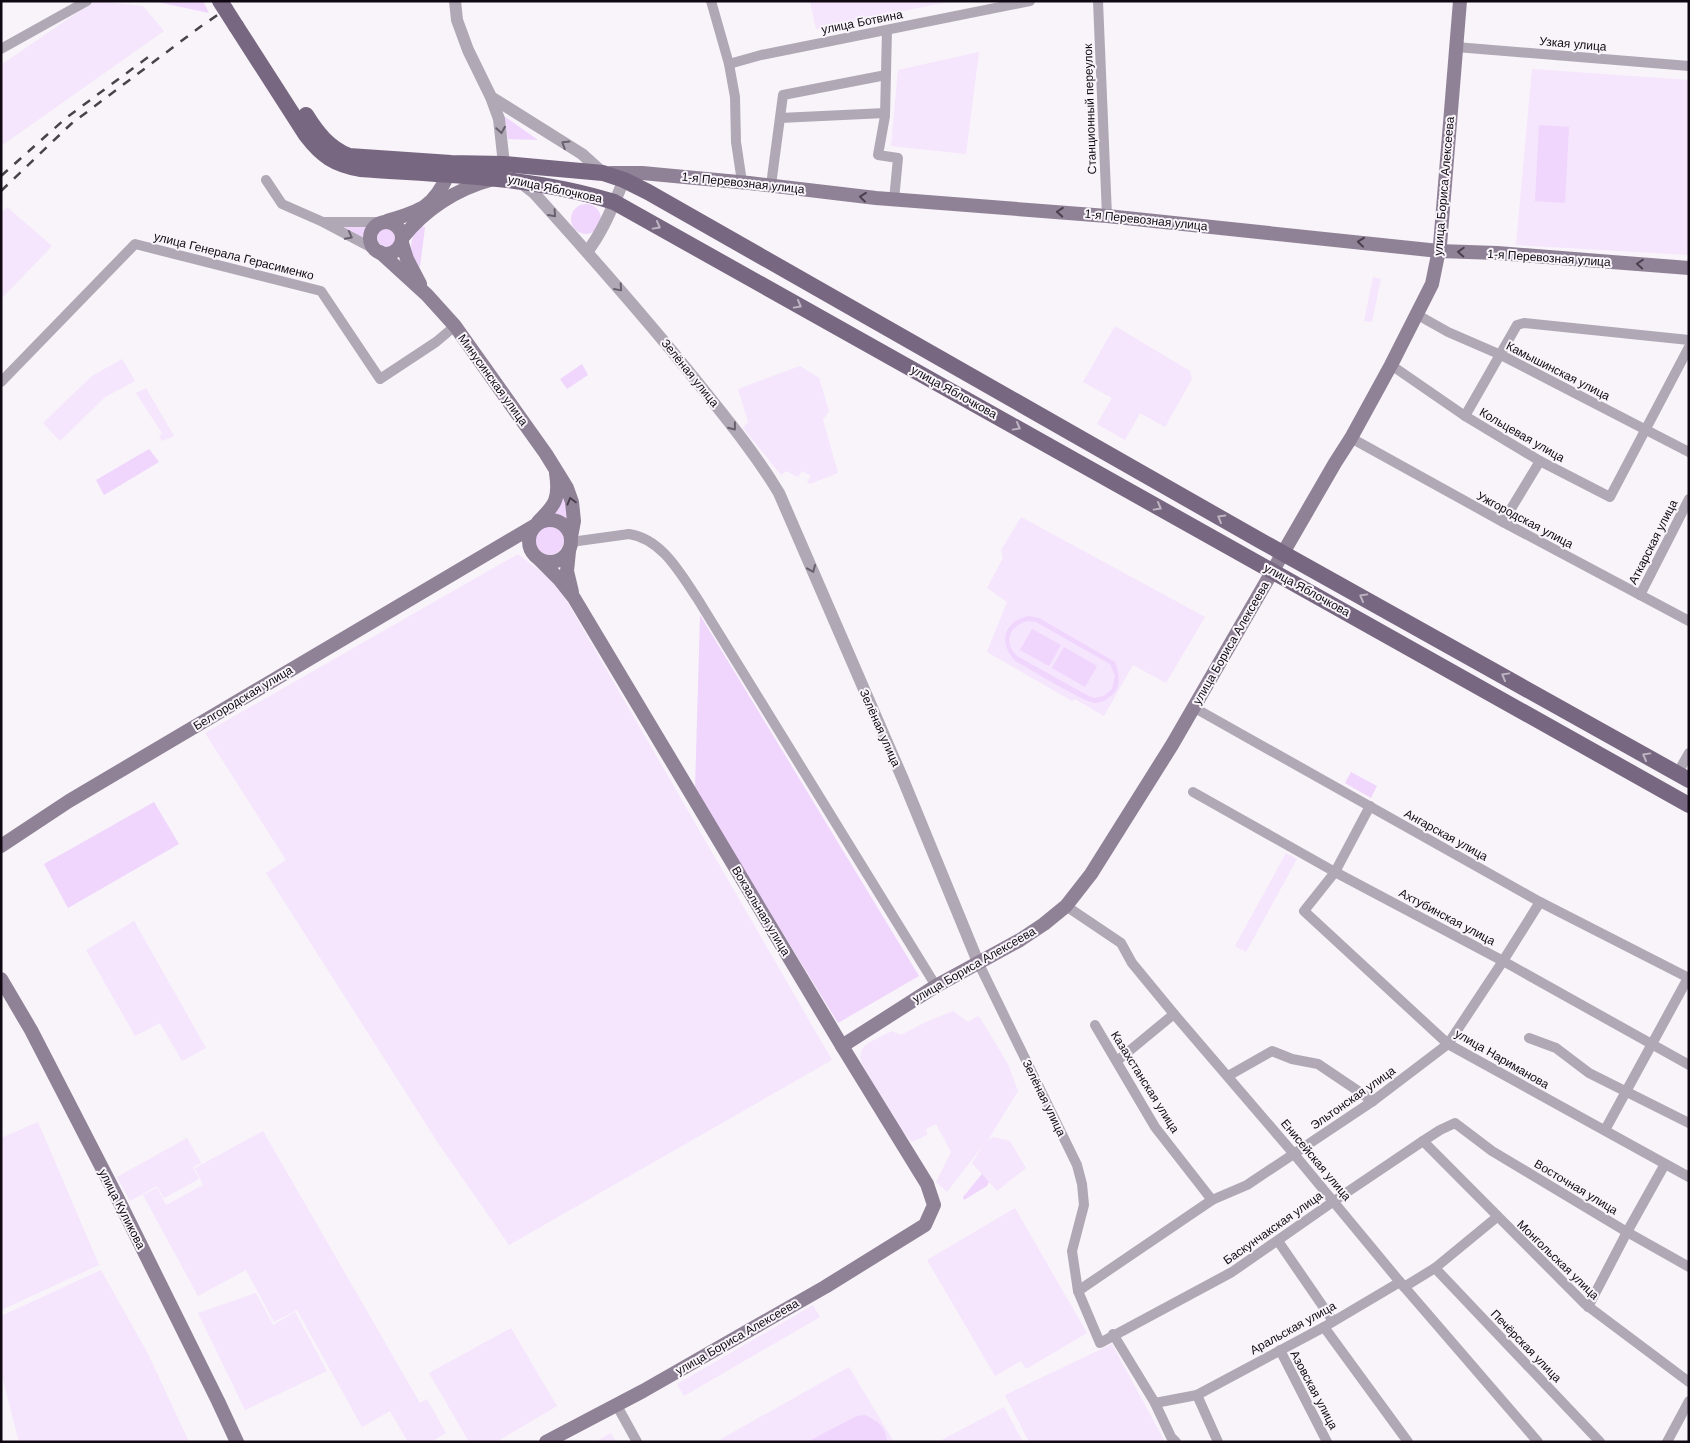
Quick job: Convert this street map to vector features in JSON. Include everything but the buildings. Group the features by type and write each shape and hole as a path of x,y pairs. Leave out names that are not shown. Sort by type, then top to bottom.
{"main road":[{"path":"220,1 240,22"},
{"path":"234,1 240,22"},
{"name":"улица Бориса Алексеева","path":"842,1046 936,986 1020,940 1066,906 1091,874 1172,745 1334,463 1351,438 1432,284 1439,251 1460,1"},
{"name":"улица Яблочкова","path":"240,22 315,129 336,150 349,156 451,163 502,171 518,180 585,193 614,202 1689,805"},
{"name":"улица Яблочкова","path":"240,22 306,135 316,149 330,160 360,169 430,174 502,171 603,173 624,180 656,196 1283,553 1683,777"},
{"path":"448,174 437,196 426,206 375,226 371,234 371,243 378,251 393,252 424,214 461,190 502,171"},
{"name":"1-я Перевозная улица","path":"603,173 642,173 742,182 894,200 1107,216 1439,251 1497,253 1689,268"},
{"path":"430,174 435,184 437,196"},
{"path":"384,222 392,222 400,228 402,240"},
{"name":"Минусинская улица","path":"402,240 412,270 427,295"},
{"name":"Минусинская улица","path":"378,251 427,295 455,326 556,468 572,502 574,521 570,543"},
{"path":"536,525 548,520 558,521 566,527 570,543 562,558 554,562 537,557 530,548 528,539 536,525 551,509 557,499 556,468"},
{"name":"Белгородская улица","path":"1,846 68,801 536,525"},
{"name":"Вокзальная улица","path":"570,543 568,578 574,598"},
{"name":"Белгородская улица","path":"488,553 514,548 525,550 537,557"},
{"name":"Вокзальная улица","path":"537,557 559,579 574,598 842,1046 927,1184 934,1205 925,1225"},
{"name":"улица Куликова","path":"1,980 40,1047 237,1442"},
{"name":"улица Бориса Алексеева","path":"546,1442 616,1404 643,1392 925,1225"}],"street":[{"path":"1,49 87,1"},
{"path":"454,1 457,20 468,50 491,97 499,119 502,171"},
{"path":"712,1 729,64 735,97 736,142 742,182"},
{"name":"улица Ботвина","path":"729,64 761,55 1030,1"},
{"name":"Станционный переулок","path":"1098,1 1107,216"},
{"path":"887,30 886,113 878,155 898,158 894,200"},
{"name":"Узкая улица","path":"1456,47 1689,66"},
{"path":"771,186 783,95 886,75"},
{"path":"491,97 582,154 603,173"},
{"path":"780,118 886,113"},
{"path":"266,180 282,204 323,222 378,251"},
{"name":"Зелёная улица","path":"518,180 534,193 662,338 733,426 764,468 786,507 902,777 978,962 1077,1166 1082,1184 1084,1205 1072,1251 1078,1291 1100,1343"},
{"path":"587,252 598,238 608,220 624,180"},
{"path":"323,222 384,222"},
{"name":"улица Генерала Герасименко","path":"1,382 134,244 321,291 380,379 436,342 455,326"},
{"name":"Камышинская улица","path":"1416,314 1448,332 1501,355 1689,452"},
{"name":"Кольцевая улица","path":"1689,340 1524,323 1517,324 1465,416 1540,461 1610,497 1689,347"},
{"path":"1391,365 1465,416"},
{"name":"Ужгородская улица","path":"1351,438 1689,621"},
{"path":"1503,522 1540,461"},
{"name":"Аткарская улица","path":"1640,596 1689,499"},
{"path":"570,543 630,534 639,535 648,540 671,561 707,615 936,986"},
{"name":"Ангарская улица","path":"1193,707 1540,902 1689,978"},
{"path":"1683,777 1689,753"},
{"name":"Ахтубинская улица","path":"1193,792 1335,872 1503,961 1689,1065"},
{"path":"1335,872 1370,806"},
{"name":"улица Нариманова","path":"1335,872 1304,911 1448,1044 1689,1176"},
{"name":"Эльтонская улица","path":"1078,1291 1212,1200 1247,1185 1373,1102 1448,1044 1540,902"},
{"name":"Енисейская улица","path":"1066,906 1121,943 1132,963 1174,1014 1334,1201 1402,1285 1538,1442"},
{"path":"1605,1130 1689,978"},
{"path":"1117,1061 1174,1014"},
{"name":"Казахстанская улица","path":"1094,1025 1155,1127 1212,1200"},
{"path":"1529,1038 1556,1048 1589,1073 1689,1123"},
{"path":"1228,1076 1272,1051 1292,1059 1318,1064 1373,1102"},
{"name":"Баскунчакская улица","path":"1100,1343 1113,1334 1232,1272 1423,1141 1455,1123"},
{"name":"Восточная улица","path":"1455,1123 1492,1151 1689,1267"},
{"name":"Монгольская улица","path":"1423,1141 1588,1307 1689,1382"},
{"path":"1588,1307 1665,1164"},
{"name":"Аральская улица","path":"1197,1395 1435,1268 1497,1217"},
{"path":"1278,1241 1329,1324 1408,1442"},
{"name":"Печёрская улица","path":"1435,1268 1600,1442"},
{"path":"1113,1334 1155,1403 1171,1438 1176,1442"},
{"name":"Азовская улица","path":"1280,1350 1327,1442"},
{"path":"1155,1403 1197,1395 1218,1442"},
{"path":"1667,1442 1689,1401"},
{"path":"616,1404 637,1442"}],"shaded area":[{"path":"94,1 143,6 164,31 1,146 1,65"},
{"path":"153,1 203,1 209,13"},
{"path":"810,1 952,1 816,29"},
{"path":"979,52 966,154 891,146 898,70"},
{"path":"1532,69 1689,80 1689,255 1516,245"},
{"path":"504,116 538,140 508,139"},
{"path":"1539,125 1569,127 1565,203 1535,201"},
{"path":"586,204 597,208 601,219 597,230 586,234 575,230 571,219 575,208"},
{"path":"7,207 52,246 1,299 1,213"},
{"path":"372,225 368,235 369,242 342,226"},
{"path":"387,227 394,230 397,237 394,244 387,247 380,244 377,237 380,230"},
{"path":"422,227 425,227 420,267 414,257 411,246 414,236"},
{"path":"1373,277 1381,279 1372,322 1364,321"},
{"path":"1115,326 1190,371 1192,379 1165,427 1140,413 1125,440 1097,424 1112,398 1083,382"},
{"path":"122,359 135,381 105,397 60,441 43,423 92,376"},
{"path":"582,364 588,375 567,389 560,379"},
{"path":"800,366 819,378 829,411 823,420 838,473 810,484 807,482 811,476 802,471 798,477 786,471 781,475 743,428 748,422 738,389"},
{"path":"146,388 174,436 162,441 159,437 162,433 136,393"},
{"path":"149,449 159,462 104,495 96,480"},
{"path":"562,484 570,523 561,516 550,514"},
{"path":"1021,517 1205,617 1166,683 1133,665 1104,716 1075,699 1072,701 987,652 1007,602 987,588 1003,558 1001,550"},
{"path":"549,525 560,529 564,540 560,551 549,555 538,551 534,540 538,529"},
{"path":"518,554 557,584 832,1060 509,1245 438,1143 266,873 286,860 205,733"},
{"path":"700,615 919,976 838,1023 695,790"},
{"path":"1028,616 1039,618 1115,662 1119,679 1115,691 1102,702 1095,703 1068,691 1015,661 1006,647 1005,640 1009,628 1020,619","holes":["1028,621 1036,622 1110,664 1115,676 1112,689 1104,696 1094,698 1017,656 1012,651 1009,640 1010,635 1022,623"]},
{"path":"1032,629 1061,645 1049,666 1020,650"},
{"path":"1064,647 1097,666 1085,687 1052,668"},
{"path":"1351,772 1377,786 1371,798 1345,783"},
{"path":"154,802 179,844 68,908 44,864"},
{"path":"1286,853 1297,859 1246,952 1235,946"},
{"path":"134,921 206,1048 182,1061 160,1023 135,1036 86,950"},
{"path":"953,1011 968,1022 978,1016 1008,1064 1018,1091 988,1140 993,1137 1010,1141 1026,1168 997,1191 972,1163 984,1144 947,1192 936,1182 951,1152 936,1124 926,1129 927,1135 912,1142 895,1122 862,1064 860,1057 862,1049 868,1043 892,1031 901,1035"},
{"path":"38,1122 99,1265 1,1310 1,1138"},
{"path":"263,1131 420,1403 427,1399 446,1433 431,1442 408,1442 390,1411 362,1427 297,1310 274,1322 246,1270 198,1296 143,1195 157,1188 166,1205 203,1185 195,1168"},
{"path":"187,1138 201,1163 193,1167 199,1179 164,1198 157,1186 130,1201 117,1177"},
{"path":"982,1174 989,1182 987,1186 964,1200 963,1197"},
{"path":"1015,1208 1087,1333 1026,1369 1021,1361 995,1376 927,1260"},
{"path":"101,1270 148,1354 189,1442 19,1442 1,1372 1,1316"},
{"path":"256,1293 273,1325 295,1312 327,1371 245,1410 198,1313"},
{"path":"813,1305 820,1317 684,1396 677,1384"},
{"path":"511,1328 557,1406 496,1442 469,1442 429,1373"},
{"path":"1112,1344 1165,1442 1029,1442 1005,1395"},
{"path":"849,1367 894,1442 722,1442 721,1439"},
{"path":"1004,1407 1023,1442 938,1442"},
{"path":"865,1415 883,1428 887,1442 807,1442 857,1416"},
{"path":"611,1433 616,1442 595,1442"}],"railway":[{"path":"1,191 71,124 200,27 238,1"},
{"path":"1,176 66,118 155,52"}]}
